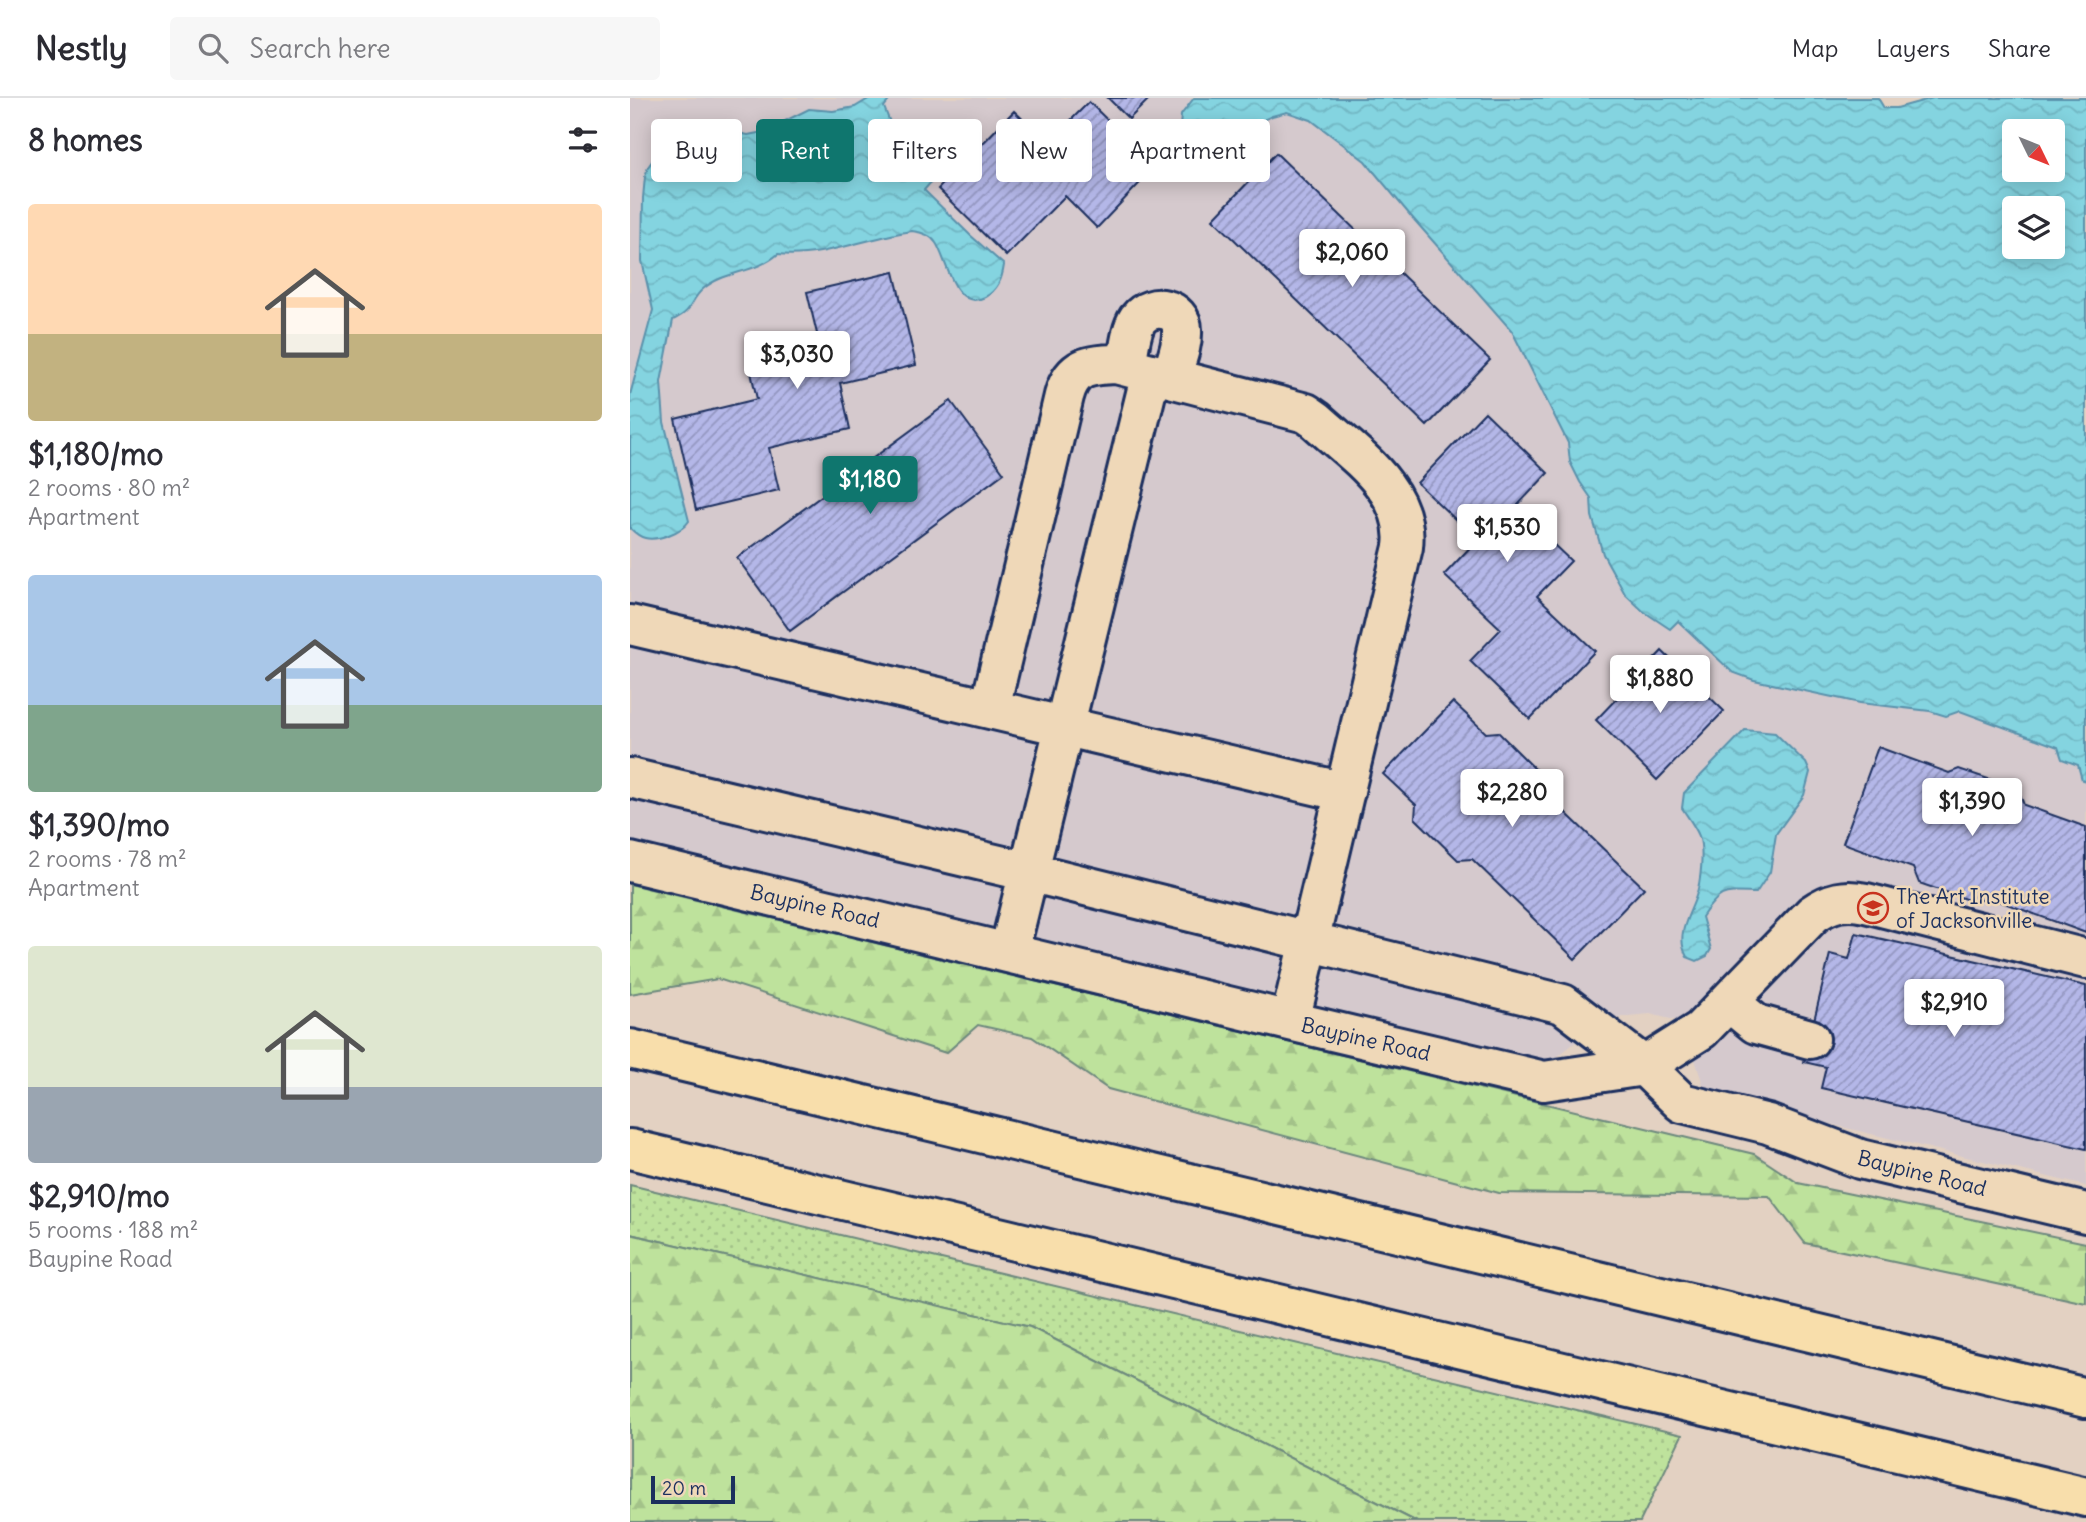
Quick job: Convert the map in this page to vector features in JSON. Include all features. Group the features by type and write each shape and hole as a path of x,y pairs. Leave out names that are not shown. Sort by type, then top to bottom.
{"highway":[{"path":"630,1049 2086,1398"},
{"path":"630,1149 2086,1497"}],"street":[{"path":"990,708 1066,390 1072,376 1086,368 1116,364 1311,416 1383,482 1401,515 1404,533 1401,557 1290,1021"},
{"path":"1009,952 1149,373"},
{"path":"630,625 1345,792"},
{"path":"630,778 1029,872 1563,1004 1644,1066 1701,1030 1813,915 1825,906 1835,889 1847,900 2086,959"},
{"name":"Baypine Road","path":"630,862 1544,1081 1644,1066 1682,1103 1768,1124 1860,1159 2086,1213"},
{"path":"1728,1002 1756,1024 1810,1039"}],"shaded area":[{"path":"630,98 1194,98 1188,104 1215,119 1106,119 1106,182 1270,182 1270,119 1266,119 1287,112 1311,120 1365,161 1512,331 1568,443 1570,463 1592,498 1592,516 1677,621 1732,672 1754,680 1946,716 1960,711 2059,747 2078,765 2082,780 2086,781 2086,1186 1706,1094 1683,1022 1650,1014 1606,1018 1544,1067 630,846"}],"green space":[{"path":"630,884 1754,1154 1798,1183 2086,1243 2086,1303 1805,1243 1769,1196 1499,1193 1108,1089 1032,1037 978,1025 946,1053 718,979 630,994"},
{"path":"630,1185 1682,1435 1640,1522 1417,1522 1030,1327 630,1234"},
{"path":"630,1234 1030,1327 1417,1522 630,1522"}],"water":[{"path":"870,98 891,98 884,107 889,119 868,119 868,182 931,182 924,190 1004,265 999,284 985,297 974,300 966,298 953,282 934,240 926,234 912,231 828,251 778,254 760,265 711,283 699,293 685,313 673,320 661,382 664,422 689,521 681,529 663,537 641,537 630,528 630,395 653,310 642,261 643,198 648,167 651,163 651,182 742,182 742,134 756,133 756,182 854,182 854,119 789,119 809,109 833,111 855,107"},
{"path":"1194,98 1878,98 1884,108 1897,108 1933,98 2086,98 2086,781 2082,780 2078,765 2062,759 2058,747 1960,711 1946,716 1930,711 1860,703 1754,680 1732,672 1678,621 1670,629 1643,611 1625,594 1603,554 1592,516 1591,498 1570,462 1568,443 1512,331 1365,161 1311,120 1287,112 1266,119 1181,119"},
{"path":"1745,730 1775,733 1806,763 1810,772 1804,795 1776,834 1770,872 1756,893 1724,894 1714,901 1702,917 1711,949 1707,956 1697,961 1687,957 1682,941 1684,926 1698,890 1702,857 1699,836 1682,808 1684,793"}],"building":[{"path":"1108,98 1150,98 1129,119"},
{"path":"1089,102 1106,119 1106,182 1141,182 1097,228 1065,196 1006,256 938,189 945,182 982,182 982,144 996,129 996,182 1092,182 1092,119 1072,119"},
{"path":"1014,111 1022,119 1006,119"},
{"path":"1276,153 1490,360 1427,426 1213,219 1248,182 1270,182 1270,159"},
{"path":"894,272 916,365 840,383 850,429 769,448 779,490 696,510 675,419 757,399 747,355 818,338 807,292"},
{"path":"951,401 1004,473 790,631 737,558"},
{"path":"1485,412 1548,473 1515,508 1571,561 1537,596 1595,651 1530,719 1470,661 1501,629 1444,575 1477,540 1417,483"},
{"path":"1662,651 1724,711 1657,780 1596,720"},
{"path":"1453,702 1486,733 1498,732 1542,776 1542,790 1644,888 1575,959 1472,859 1458,860 1415,818 1416,805 1383,774"},
{"path":"1878,747 1949,773 1959,769 2018,789 2024,805 2086,827 2086,933 1988,897 1974,902 1919,883 1913,868 1843,843"},
{"path":"1856,933 2086,986 2086,1149 1821,1088 1826,1067 1804,1062 1830,954 1849,959"}],"place":[{"name":"The Art Institute of Jacksonville","path":"1873,908"}]}
